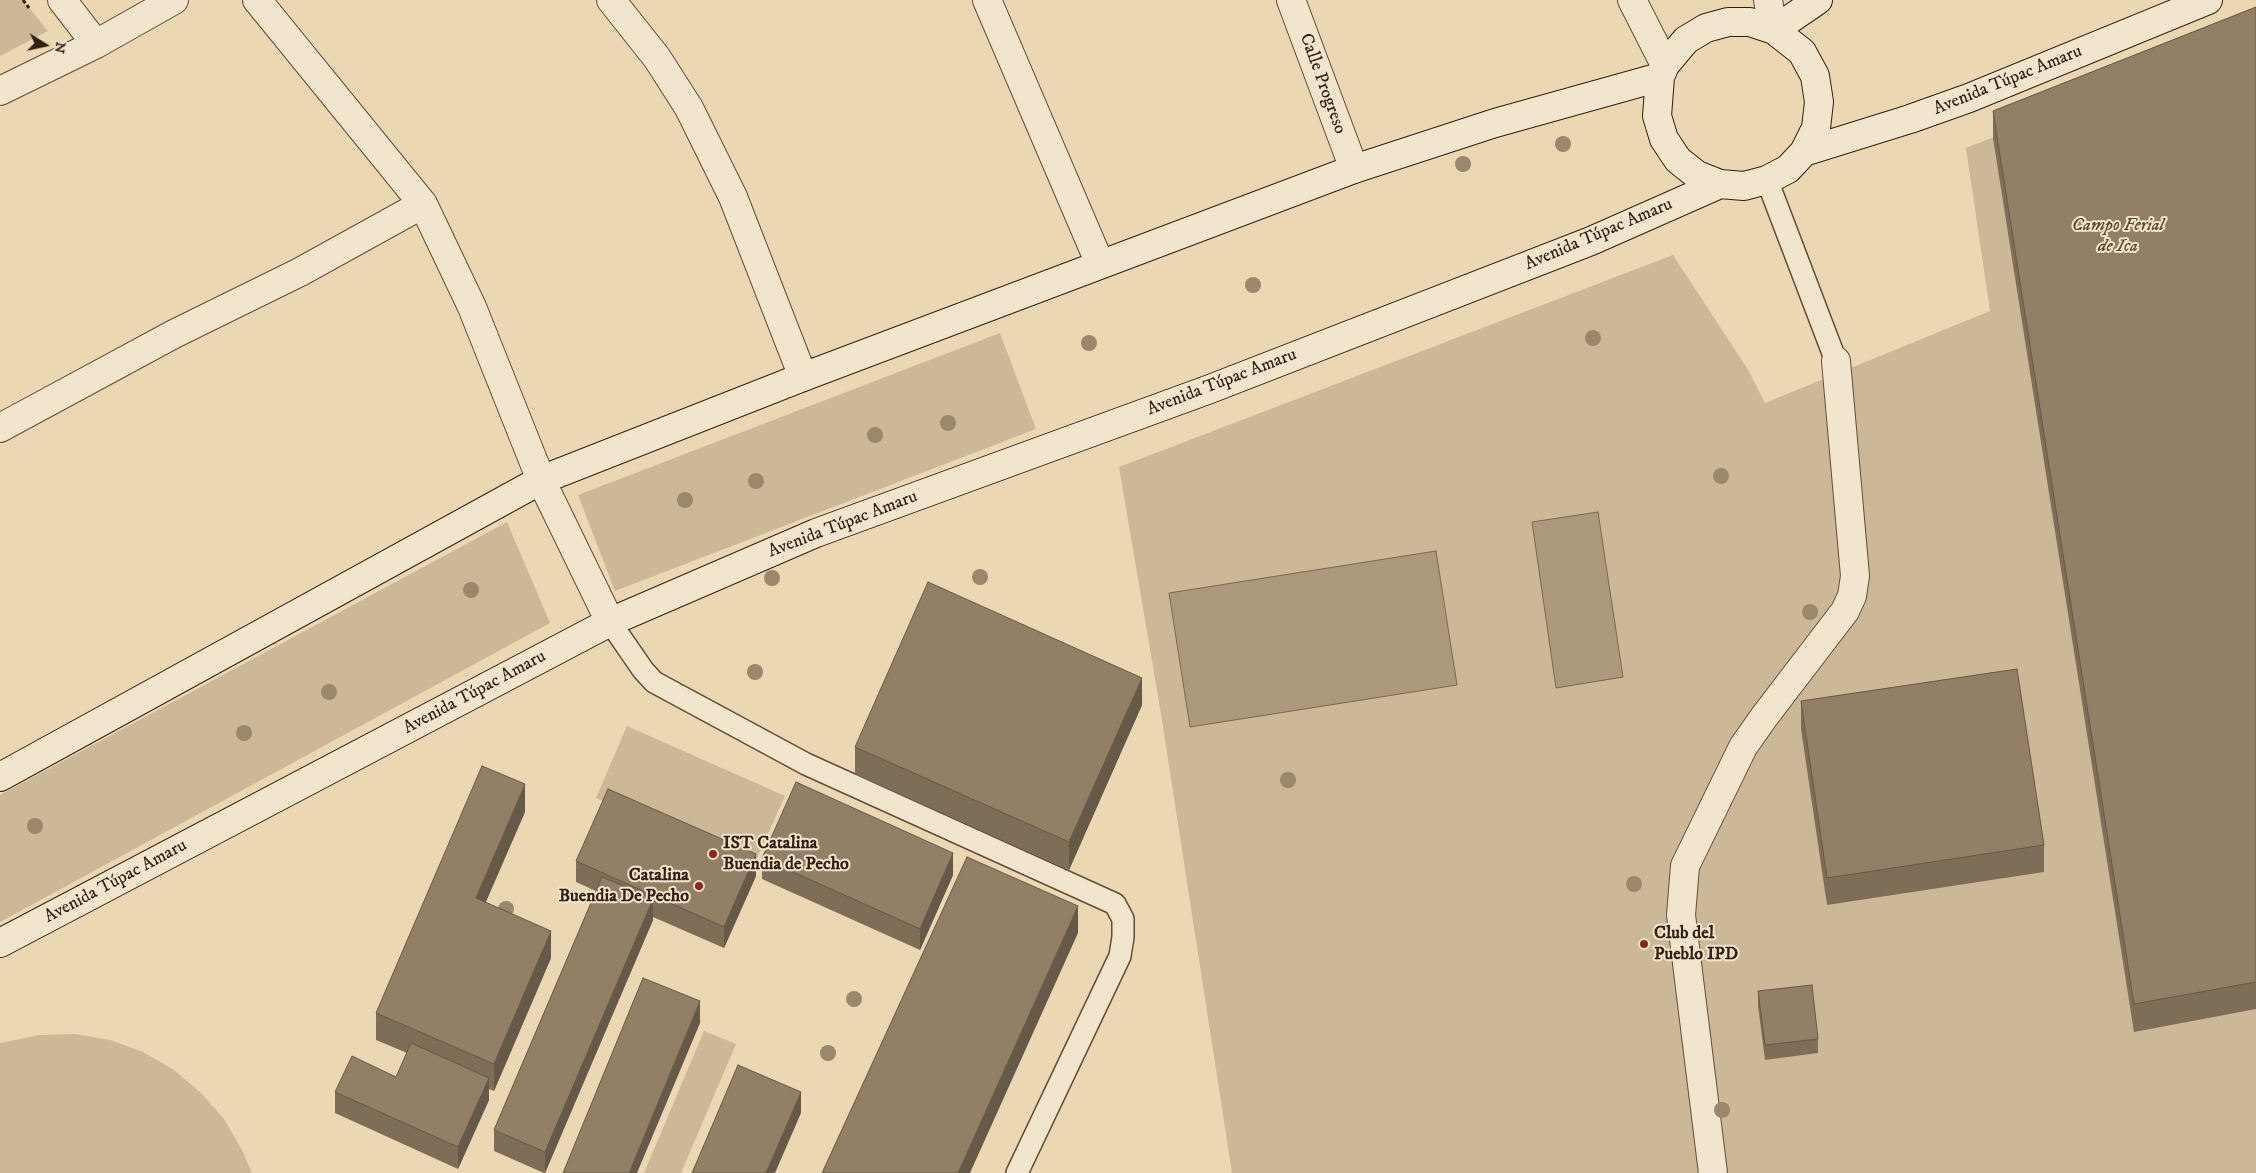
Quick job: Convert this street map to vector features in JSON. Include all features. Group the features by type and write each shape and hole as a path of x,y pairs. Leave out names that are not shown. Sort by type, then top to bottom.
{"main road":[{"path":"62,0 96,44"},
{"path":"0,91 96,44 174,0"},
{"path":"257,0 423,204 472,307 541,480 610,622"},
{"path":"611,0 657,58 689,108 733,197 803,376"},
{"path":"987,0 1100,264"},
{"name":"Calle Progreso","path":"1291,0 1354,168"},
{"path":"0,777 541,480 803,376 1354,168 1662,71 1686,40 1706,28 1728,22 1750,22 1773,30 1802,52 1815,76 1819,102 1816,128 1804,152 1788,169 1768,180 1744,186 1720,184 1697,175 1678,160 1664,139 1657,116 1662,71 1632,0"},
{"path":"1768,0 1773,30"},
{"path":"1773,30 1818,0"},
{"name":"Avenida Túpac Amaru","path":"1804,152 1910,120 1969,98 2208,0"},
{"name":"Avenida Túpac Amaru","path":"0,943 610,622 816,533 1210,389 1591,241 1720,184"},
{"path":"0,428 174,334 300,272 423,204"},
{"path":"1713,1173 1681,914 1685,866 1743,747 1845,611 1852,596 1855,576 1836,361"}],"lane":[{"path":"1768,180 1836,361"},
{"path":"610,622 643,670 654,682 806,764 1115,904 1123,920 1120,956 1017,1173"}],"path":[{"path":"23,0 36,16"}],"green space":[{"path":"0,0 23,0 48,31 0,56"},
{"name":"Club del Pueblo IPD","path":"2256,35 2256,1173 1232,1173 1161,714 1119,467 1673,255 1747,368 1765,403 1990,311 1966,148"},
{"path":"1000,333 1036,429 615,591 578,495"},
{"path":"507,522 550,623 0,922 0,795"},
{"path":"627,726 785,796 753,867 596,798"},
{"path":"704,1031 736,1044 681,1173 644,1173"},
{"path":"75,1034 110,1040 143,1052 174,1070 201,1093 224,1119 242,1150 252,1173 0,1173 0,1043 40,1035"}],"shaded area":[{"path":"1598,512 1623,677 1556,688 1532,522"},
{"path":"1436,551 1457,685 1190,727 1169,593"}],"building":[{"name":"Campo Ferial de Ica","path":"2256,7 2256,982 2134,1004 1993,111"},
{"path":"928,582 1142,678 1069,842 855,747"},
{"path":"2017,669 2044,845 1827,878 1801,701"},
{"path":"482,766 525,784 476,898 551,931 494,1064 376,1013"},
{"path":"796,782 953,853 920,929 762,858"},
{"path":"608,789 756,854 724,927 576,861"},
{"path":"967,857 1078,906 958,1173 822,1173"},
{"path":"602,877 653,899 545,1152 494,1130"},
{"path":"643,978 700,1001 629,1173 563,1173"},
{"path":"1812,985 1818,1039 1765,1045 1758,991"},
{"path":"411,1043 489,1078 458,1147 335,1092 352,1056 396,1077"},
{"path":"738,1065 801,1092 766,1173 692,1173"}],"place":[{"name":"IST Catalina Buendia de Pecho","path":"713,854"},
{"name":"Catalina Buendia De Pecho","path":"699,886"},
{"name":"Club del Pueblo IPD","path":"1644,944"}]}
